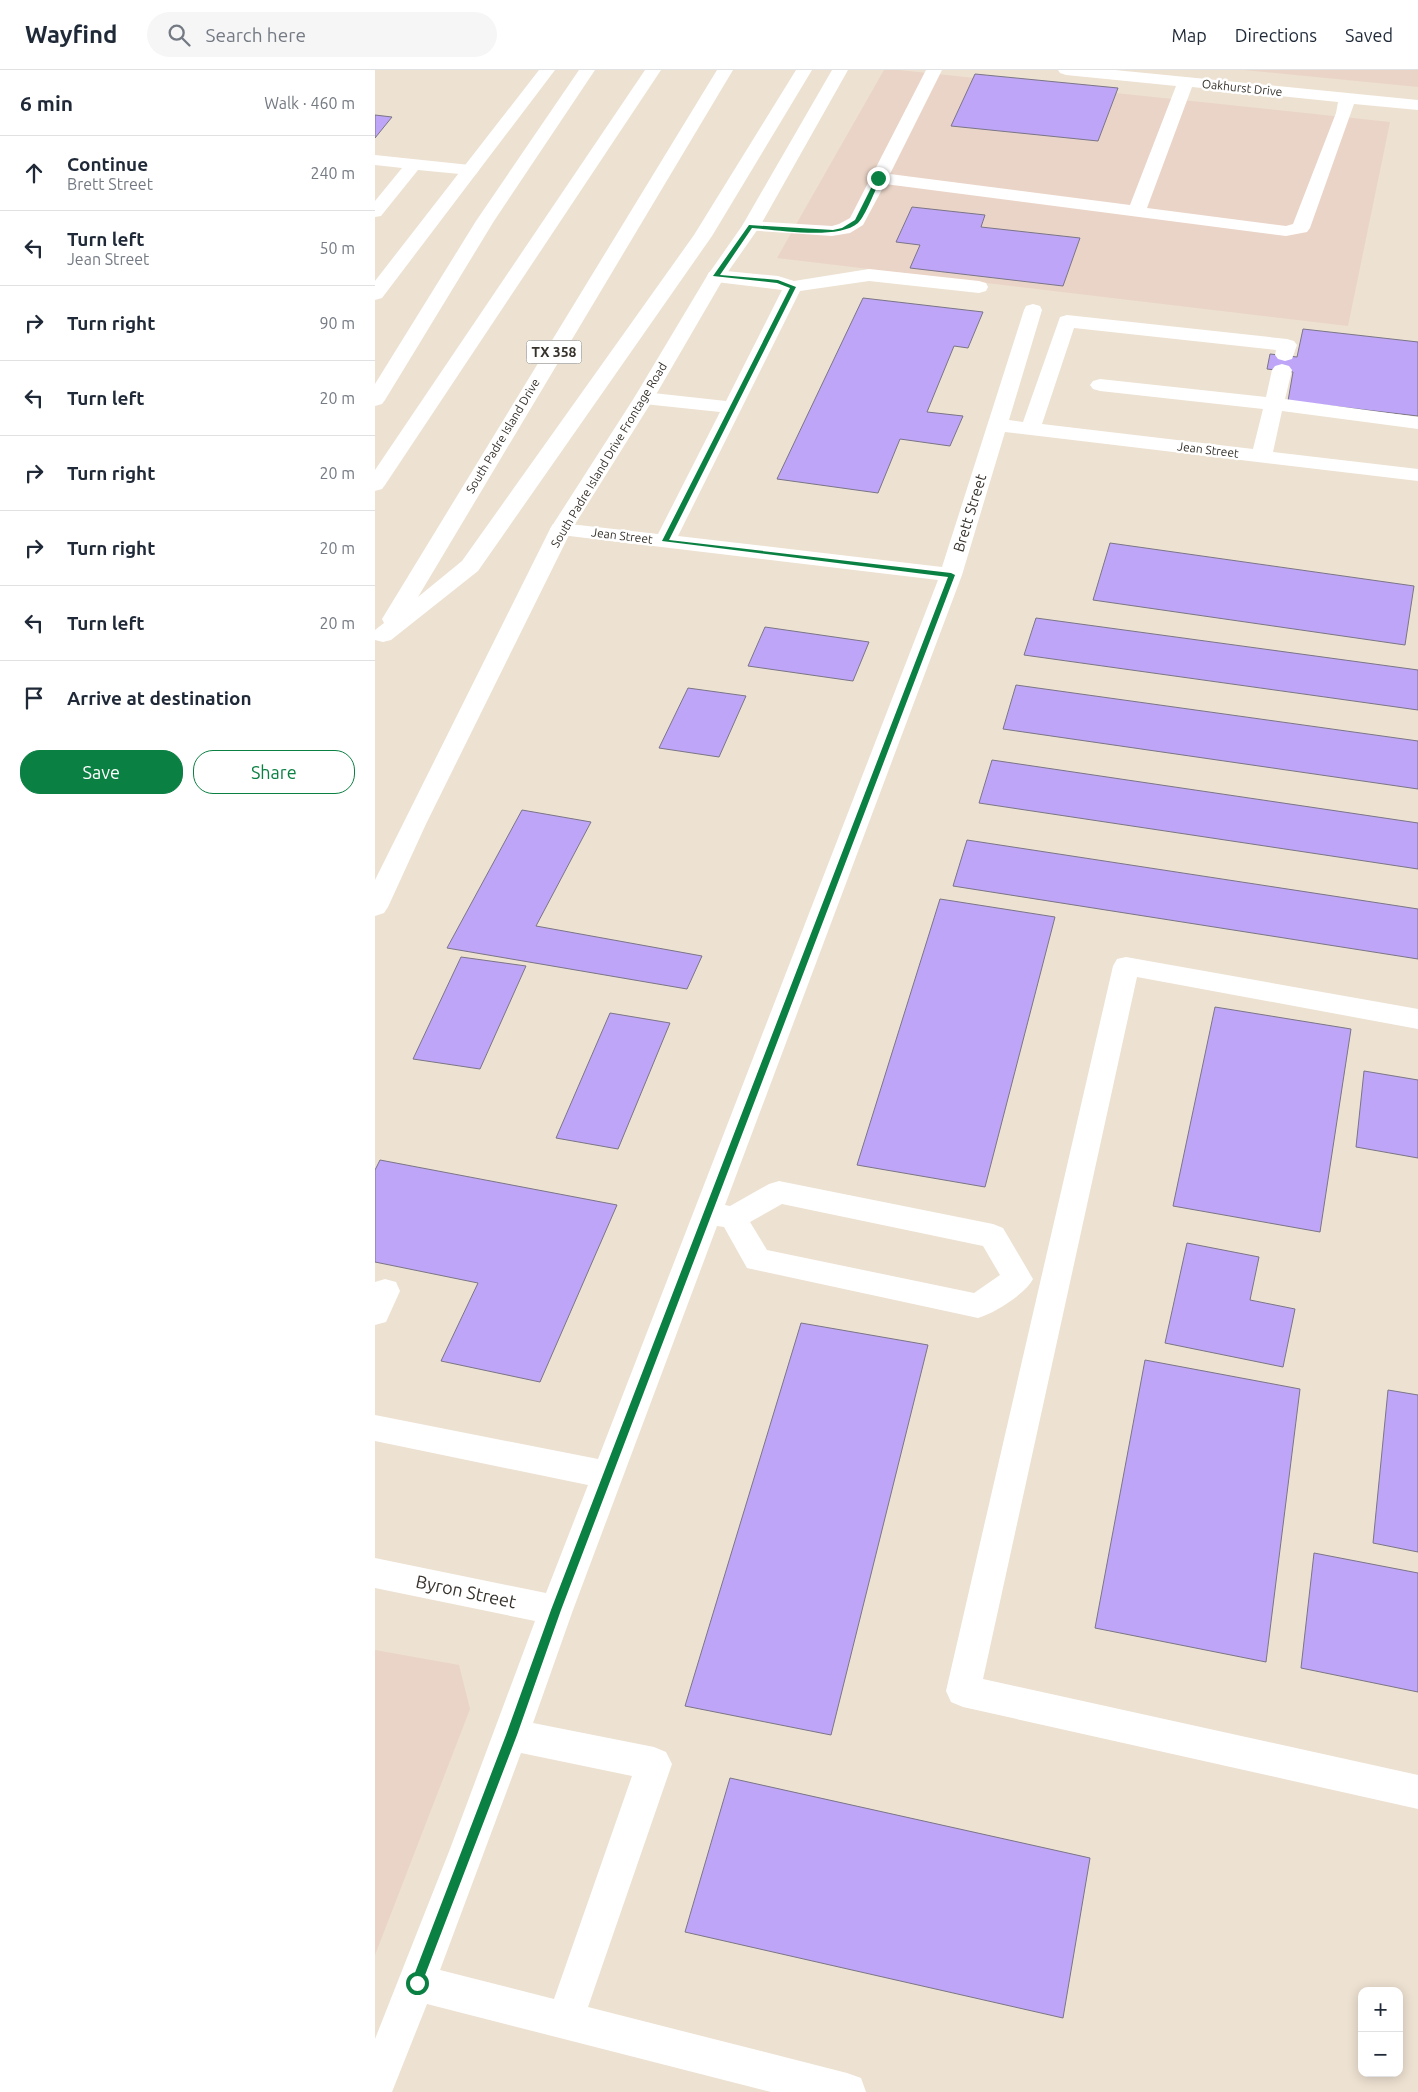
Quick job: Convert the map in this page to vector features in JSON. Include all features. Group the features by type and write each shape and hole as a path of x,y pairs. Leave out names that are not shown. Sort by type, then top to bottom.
{"main road":[{"path":"375,294 547,70"},
{"path":"375,400 485,222 587,70"},
{"path":"375,485 653,70"},
{"name":"South Padre Island Drive","path":"379,641 725,70"},
{"path":"379,641 471,566 703,236 804,70"},
{"name":"South Padre Island Drive Frontage Road","path":"375,907 414,824 561,529 644,398 716,276 751,226 840,70"},
{"path":"751,226 833,232 844,229 857,221 934,70"},
{"name":"Oakhurst Drive","path":"1066,70 1186,82 1224,78 1347,98 1418,105"},
{"path":"1136,212 1186,82"},
{"path":"878,178 1286,231 1301,228 1344,113 1347,98"},
{"path":"375,160 470,170"},
{"path":"375,212 414,164"},
{"path":"716,276 778,282 793,287 869,275 979,287"},
{"path":"665,541 793,287"},
{"name":"Brett Street","path":"375,2086 417,1983 512,1735 556,1610 608,1476 720,1216 951,575 1033,310"},
{"path":"1031,428 1067,321 1287,345 1261,456"},
{"path":"1100,385 1274,404 1418,423"},
{"path":"644,398 733,408"},
{"name":"Jean Street","path":"997,424 1418,474"},
{"name":"Jean Street","path":"561,529 951,575"},
{"path":"1418,1019 1126,966 963,1691 1418,1792"},
{"path":"1018,1279 993,1236 779,1192 720,1216 757,1260 977,1306 1018,1279 1054,1285"},
{"path":"375,1428 608,1476"},
{"name":"Byron Street","path":"375,1573 556,1610"},
{"path":"512,1735 654,1764 565,2020"},
{"path":"417,1983 831,2090"}],"shaded area":[{"path":"884,70 899,70 1390,122 1348,326 777,258"},
{"path":"1244,70 1418,70 1418,87"},
{"path":"375,1650 459,1665 470,1709 375,1955"}],"building":[{"path":"975,74 1118,88 1098,141 951,126"},
{"path":"375,115 392,117 375,138"},
{"path":"912,207 985,215 981,227 1080,238 1063,286 910,268 920,245 896,242"},
{"path":"863,298 983,312 968,348 954,346 927,412 963,416 950,446 900,439 878,493 777,479"},
{"path":"1303,329 1418,342 1418,416 1288,401 1293,372 1267,369 1270,354 1297,357"},
{"path":"1110,543 1414,586 1405,645 1093,600"},
{"path":"1036,618 1418,670 1418,710 1024,655"},
{"path":"765,627 869,642 853,681 748,666"},
{"path":"1016,685 1418,741 1418,789 1003,729"},
{"path":"688,688 746,696 719,757 659,748"},
{"path":"992,760 1418,823 1418,869 979,803"},
{"path":"522,810 591,822 536,926 702,956 687,989 447,948"},
{"path":"967,840 1418,909 1418,959 953,886"},
{"path":"940,899 1055,917 985,1187 857,1165"},
{"path":"461,957 526,966 480,1069 413,1059"},
{"path":"1215,1007 1351,1029 1320,1232 1173,1206"},
{"path":"610,1013 670,1023 618,1149 556,1138"},
{"path":"1364,1071 1418,1080 1418,1158 1356,1147"},
{"path":"380,1160 617,1205 540,1382 441,1361 478,1283 375,1262 375,1170"},
{"path":"1187,1243 1259,1257 1250,1300 1295,1309 1283,1367 1165,1343"},
{"path":"801,1323 928,1345 831,1735 685,1706"},
{"path":"1145,1360 1300,1389 1266,1662 1095,1628"},
{"path":"1388,1390 1418,1395 1418,1552 1373,1543"},
{"path":"1314,1553 1418,1573 1418,1692 1301,1668"},
{"path":"730,1778 1090,1858 1063,2018 685,1932"}],"route":[{"path":"417,1983 512,1735 556,1610 951,575 665,541 793,287 778,282 716,276 751,226 833,232 844,229 857,221 878,178"}]}
